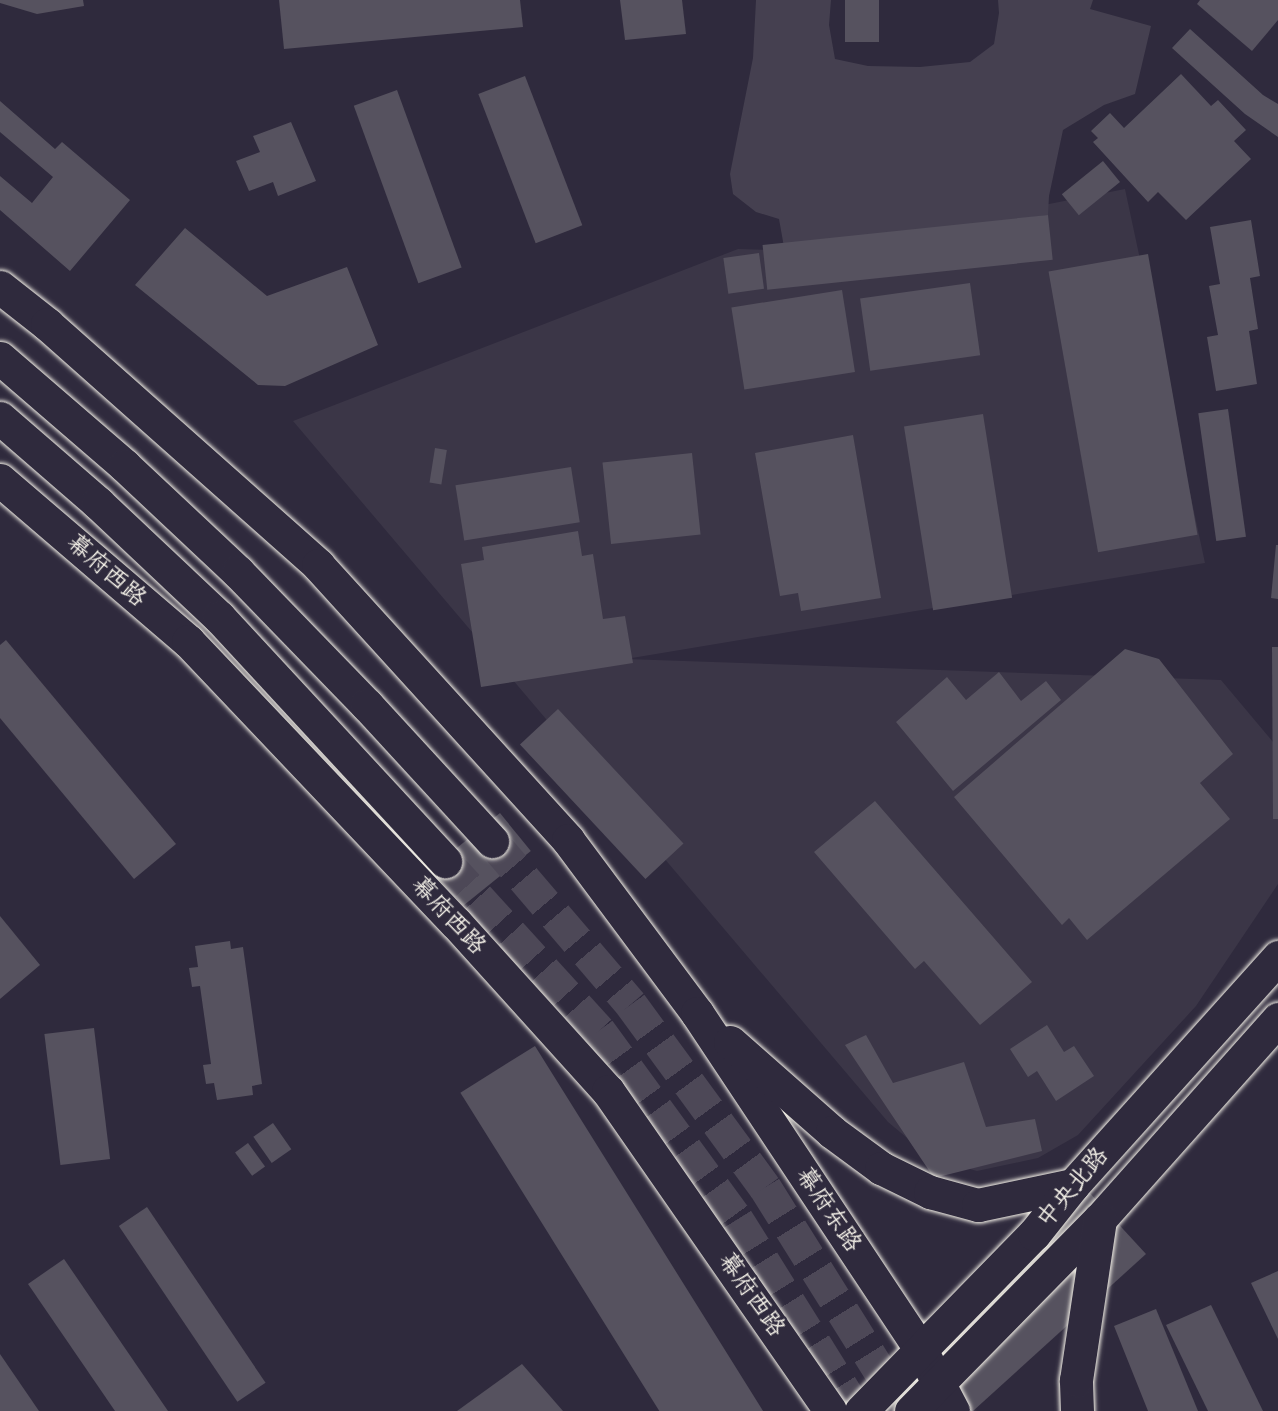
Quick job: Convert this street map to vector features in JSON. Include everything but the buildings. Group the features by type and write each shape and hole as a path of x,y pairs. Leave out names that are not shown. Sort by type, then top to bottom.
{"main road":[{"path":"0,287 47,324 318,565 568,840 697,1013 832,1132 881,1168 930,1192 978,1205 1073,1185"},
{"path":"0,358 125,466 238,572 367,705 492,841"},
{"name":"幕府西路","path":"0,418 98,503 219,617 445,861"},
{"name":"幕府西路","path":"0,480 188,641 456,923 608,1091 830,1411"},
{"name":"中央北路","path":"861,1411 1034,1234 1073,1185 1278,957"},
{"name":"幕府东路","path":"697,1013 921,1350 953,1411"},
{"name":"中央北路","path":"912,1411 1100,1219 1278,1019"},
{"path":"1077,1411 1076,1380 1100,1219"}],"shaded area":[{"path":"756,0 831,0 829,25 835,59 868,66 920,67 970,62 994,44 999,13 998,0 1093,0 1090,9 1151,26 1135,94 1104,105 1063,130 1049,196 1048,215 784,247 779,219 756,212 733,194 730,174 753,58"},
{"path":"1125,189 1205,563 626,659 1221,680 1278,748 1278,884 1196,1006 1078,1135 1038,1158 977,1171 931,1158 888,1122 293,421 738,249 811,251"}],"tunnel":[{"path":"492,841 631,1004 765,1187 905,1411"},
{"path":"445,861 599,1030 737,1219 857,1411"}]}
